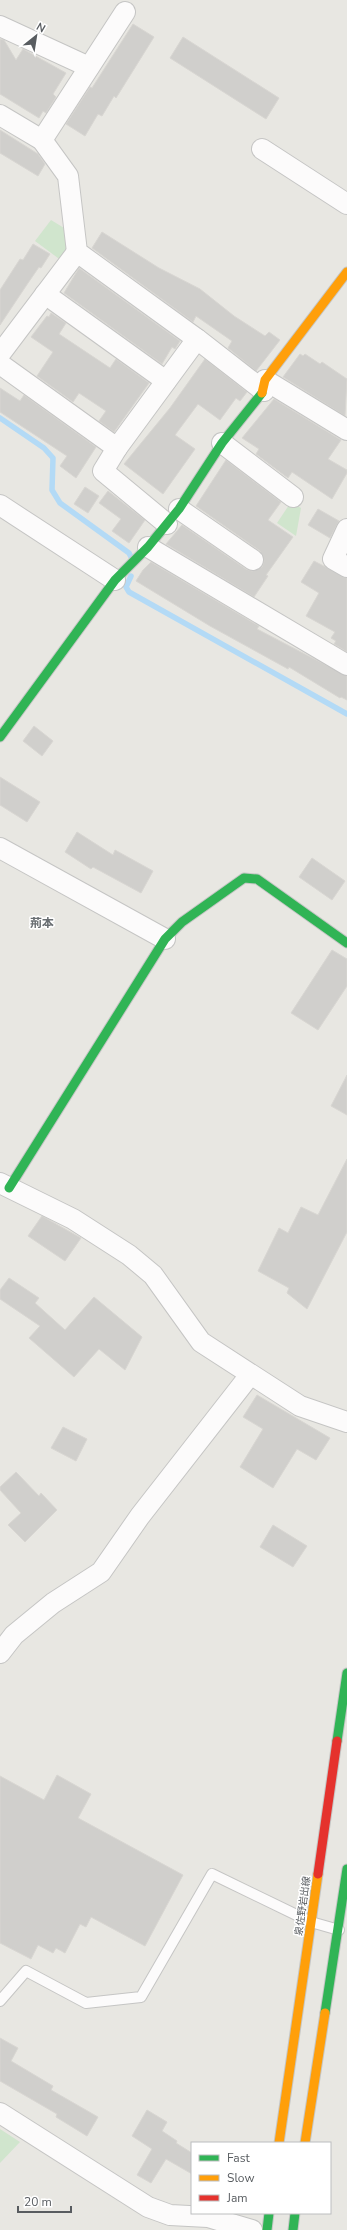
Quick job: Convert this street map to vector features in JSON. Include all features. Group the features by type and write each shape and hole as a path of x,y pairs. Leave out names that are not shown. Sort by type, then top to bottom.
{"street":[{"path":"42,140 126,12"},
{"path":"0,26 89,67"},
{"path":"0,115 42,140 68,176 77,252 0,354"},
{"path":"262,149 347,204"},
{"path":"77,252 264,386 347,430"},
{"path":"0,737 115,580 144,552 173,517 222,443 347,272"},
{"path":"45,294 166,381"},
{"path":"197,339 117,448 103,471 173,517 253,560"},
{"path":"0,364 117,448"},
{"path":"222,443 293,497"},
{"path":"0,505 115,580"},
{"path":"347,529 333,560 347,567"},
{"path":"144,552 347,665"},
{"path":"0,848 165,939"},
{"path":"347,943 257,879 244,878 182,922 165,939 4,1186 73,1219 129,1254 153,1275 201,1342 300,1406 347,1422"},
{"path":"0,1653 14,1635 53,1603 101,1572 140,1516 250,1375"},
{"name":"泉佐野岩出線","path":"280,2142 347,1673"},
{"path":"305,2142 339,1930 347,1870"},
{"path":"0,2113 148,2207 170,2215 208,2217 252,2230"},
{"path":"267,2230 270,2214"},
{"path":"293,2230 295,2214"}],"lane":[{"path":"0,2001 26,1971 86,2003 141,1997 212,1874 311,1922 339,1930"}],"green space":[{"path":"51,220 69,231 70,246 62,261 35,241"},
{"path":"291,502 301,508 296,536 277,523"},
{"path":"0,2129 20,2142 0,2163"}],"building":[{"path":"133,24 154,37 116,98 114,96 102,116 98,114 85,136 66,124 90,87 92,88"},
{"path":"183,37 279,98 266,119 170,58"},
{"path":"0,39 4,40 16,60 23,49 66,73 53,94 56,97 46,113 43,111 39,118 0,94"},
{"path":"0,130 38,154 45,164 38,176 0,153"},
{"path":"102,232 159,268 200,289 234,316 265,336 269,332 280,340 256,371 228,348 232,341 196,316 193,322 92,248"},
{"path":"33,244 50,254 41,268 39,267 0,325 0,290 20,259 23,260"},
{"path":"79,268 180,341 175,349 172,347 162,364 64,293"},
{"path":"51,313 66,323 59,334 110,368 116,359 149,383 114,432 99,421 106,411 79,393 73,402 37,376 53,352 31,337"},
{"path":"300,354 303,356 305,354 320,364 322,362 347,379 345,416 283,377"},
{"path":"205,359 247,392 240,401 236,398 220,420 198,404 175,435 195,449 163,494 124,464 170,408"},
{"path":"0,388 20,401 24,395 96,447 76,478 60,466 67,456 0,412"},
{"path":"274,399 341,440 328,459 347,470 347,473 332,499 292,472 288,478 256,454 259,449 242,438"},
{"path":"226,460 281,502 268,520 293,537 266,575 268,576 254,597 166,544 182,525 246,569 252,571 262,567 264,561 260,551 196,506"},
{"path":"85,487 99,496 88,513 74,504"},
{"path":"108,491 145,520 129,543 112,531 121,519 99,503"},
{"path":"318,509 339,521 330,538 308,525"},
{"path":"314,561 347,578 347,652 334,644 336,641 331,638 335,632 306,616 319,593 301,582"},
{"path":"151,562 259,626 257,629 347,676 347,700 341,697 340,698 289,667 288,669 210,626 136,581 143,570"},
{"path":"34,726 53,741 42,756 23,741"},
{"path":"0,777 40,802 27,822 0,805"},
{"path":"77,832 113,855 115,850 153,871 141,893 93,867 91,869 65,852"},
{"path":"312,858 345,881 332,900 299,877"},
{"path":"332,950 347,959 347,986 318,1030 291,1013"},
{"path":"347,1075 347,1115 331,1106"},
{"path":"347,1159 347,1232 307,1309 287,1293 289,1288 258,1271 279,1228 288,1233 301,1207 318,1215"},
{"path":"42,1216 81,1238 65,1261 28,1236"},
{"path":"9,1278 39,1298 35,1303 65,1330 94,1297 142,1337 125,1370 99,1349 74,1377 29,1338 40,1326 0,1299 0,1290"},
{"path":"257,1395 330,1438 316,1460 297,1449 273,1488 240,1467 263,1429 243,1417"},
{"path":"63,1427 87,1439 76,1461 51,1448"},
{"path":"16,1472 39,1496 41,1493 57,1510 25,1542 8,1525 21,1513 0,1490 0,1487"},
{"path":"273,1525 307,1546 293,1567 260,1547"},
{"path":"57,1775 91,1794 78,1818 183,1875 145,1946 91,1917 86,1927 80,1924 65,1953 56,1948 53,1953 38,1945 31,1959 0,1943 0,1776 44,1800"},
{"path":"0,2038 18,2048 11,2061 53,2086 51,2090 98,2117 87,2136 56,2117 57,2114 0,2081"},
{"path":"147,2110 167,2122 162,2131 177,2141 176,2143 191,2152 191,2173 166,2159 151,2183 137,2175 152,2149 132,2136"}],"waterway":[{"path":"0,418 44,448 53,458 52,490 60,503 129,553 131,557"},
{"path":"131,576 126,587 129,592 347,714"}],"traffic: fast":[{"path":"0,737 115,580 148,547 179,509 222,443 262,393"},
{"path":"9,1188 165,939 182,922 244,878 257,879 347,943"},
{"path":"337,1741 347,1673"},
{"path":"325,2013 347,1869"},
{"path":"267,2230 269,2214"},
{"path":"293,2230 295,2214"}],"traffic: slow":[{"path":"262,393 265,380 347,272"},
{"path":"279,2142 318,1874"},
{"path":"305,2142 325,2013"}],"traffic: jam":[{"path":"318,1874 337,1741"}],"district":[{"name":"荊本","path":"42,923"}]}
